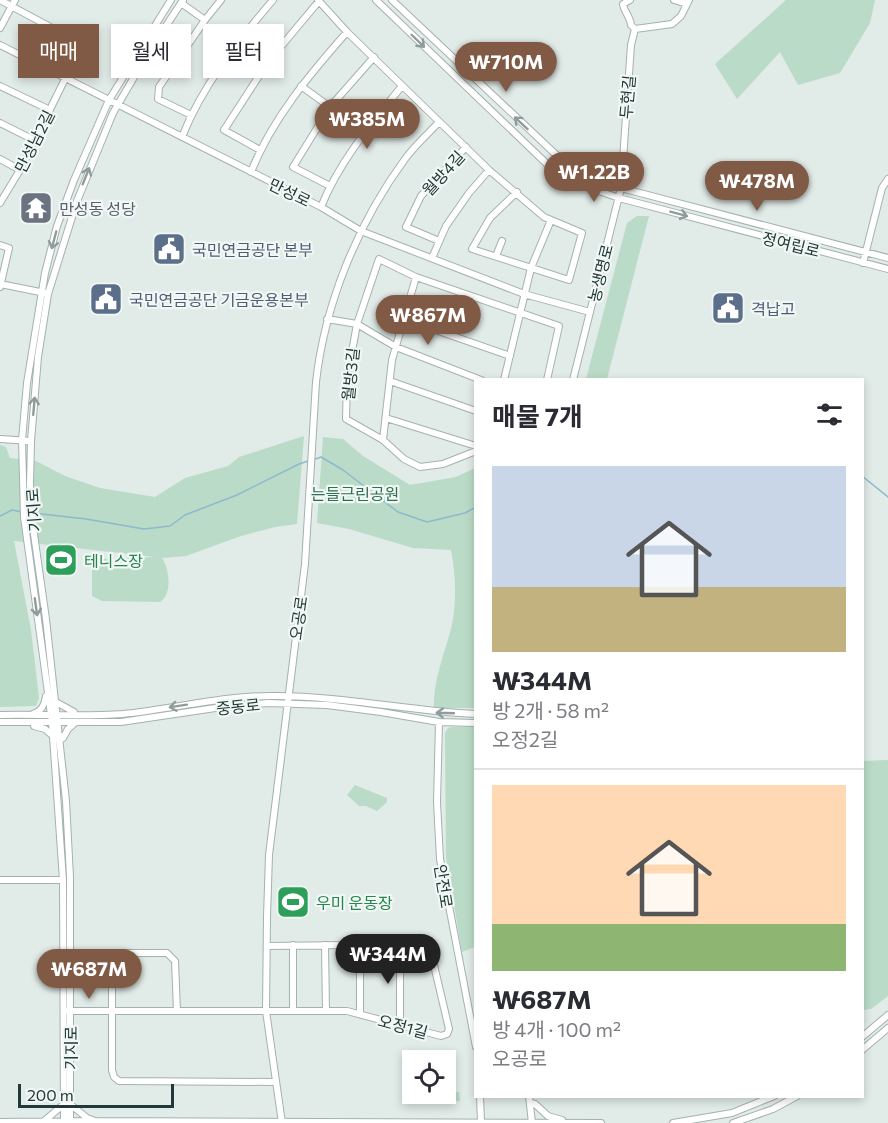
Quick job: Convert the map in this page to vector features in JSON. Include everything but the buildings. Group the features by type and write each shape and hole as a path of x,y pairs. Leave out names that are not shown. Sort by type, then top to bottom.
{"street":[{"path":"0,0 13,3 0,28"},
{"name":"기지로","path":"67,1105 62,1008 63,880 53,736 56,702 32,520 27,464 22,440 27,382 57,226 109,100 171,0"},
{"path":"191,116 158,99 159,87 221,0"},
{"path":"253,24 273,0"},
{"name":"정여립로","path":"376,0 548,165 570,181 619,198 888,269"},
{"name":"정여립로","path":"392,0 561,160 580,174 621,188 888,258"},
{"path":"630,0 623,4 631,25 635,29 672,24 681,16 688,2 674,0"},
{"path":"284,42 318,1 466,147"},
{"path":"182,2 205,20"},
{"name":"기지로","path":"67,1122 70,877 60,740 48,696 27,550 24,517 27,464 45,293 76,201 113,113 182,2"},
{"name":"만성남2길","path":"13,3 48,24"},
{"name":"두현길","path":"622,165 631,45 635,29"},
{"path":"251,172 260,150 301,86 347,32"},
{"name":"만성로","path":"0,45 18,54"},
{"path":"330,186 293,166 330,107 374,57"},
{"name":"만성남2길","path":"1,199 20,170 66,78"},
{"name":"만성로","path":"68,78 321,207 361,231 524,294 590,312"},
{"path":"182,137 191,116 215,78"},
{"path":"258,78 224,130 260,150"},
{"path":"301,86 330,107"},
{"path":"321,207 330,186 364,133 402,86"},
{"path":"0,87 50,110"},
{"name":"오공로","path":"282,1122 266,1011 269,855 305,564 316,382 327,319 361,231 376,201 406,156 440,122"},
{"path":"0,123 34,140"},
{"name":"월방4길","path":"440,241 406,227 421,196 466,147 544,217 582,233 569,280 531,268"},
{"path":"0,159 20,170"},
{"name":"농생명로","path":"574,378 619,198 622,165"},
{"name":"월방4길","path":"432,258 446,226 469,193 489,170"},
{"path":"863,263 882,188 888,179"},
{"path":"517,192 490,218 472,249 531,268"},
{"path":"504,378 531,268 550,220"},
{"path":"496,256 502,240"},
{"path":"0,245 9,248 0,285 45,293"},
{"name":"월방3길","path":"474,452 443,464 420,466 404,459 383,440 346,419 346,379 357,324 379,260 416,277 559,326 547,378"},
{"path":"383,440 396,346 416,277"},
{"name":"월방3길","path":"327,319 357,324 396,346 476,378"},
{"path":"404,319 510,356"},
{"path":"390,381 474,410"},
{"path":"386,418 474,445"},
{"path":"0,439 31,441"},
{"path":"48,696 33,719 34,726 45,729 50,736 53,736"},
{"name":"중동로","path":"75,719 231,698 288,696 434,712 474,714"},
{"path":"56,702 74,712 75,719 60,740"},
{"name":"중동로","path":"0,722 33,719 121,722 240,705 287,704 359,709 439,722 474,723"},
{"name":"중동로","path":"0,715 33,719"},
{"name":"안전로","path":"439,722 437,802 440,859 474,1037"},
{"path":"0,880 63,880"},
{"path":"360,944 360,1014"},
{"name":"오정1길","path":"266,1011 347,1011 441,1036 447,1034 449,1029 429,944 400,945"},
{"path":"293,945 293,1011"},
{"path":"326,945 326,1011"},
{"path":"267,946 400,945 400,1026"},
{"path":"177,1011 176,961 166,953 122,953 115,957 112,965 112,1070 114,1077 121,1082 275,1082"},
{"path":"62,1008 70,1012 266,1011"},
{"path":"864,1035 888,1015"},
{"path":"864,1048 888,1028"},
{"path":"480,1098 481,1122"},
{"path":"673,1123 732,1113 769,1098"},
{"path":"734,1123 772,1109 793,1098"},
{"path":"529,1100 531,1123"},
{"path":"529,1100 548,1116 565,1122"},
{"path":"44,1121 67,1105 95,1121"},
{"path":"0,1122 601,1123"}],"green space":[{"path":"786,0 875,0 870,23 840,73 798,85 780,52 737,99 715,64"},
{"path":"637,216 649,216 607,378 586,378 627,223"},
{"path":"304,436 297,524 241,536 186,556 162,558 166,568 168,587 167,593 160,602 102,601 92,596 92,565 103,559 155,557 14,541 31,630 39,698 36,706 0,707 0,445 6,447 10,458 36,461 65,476 100,488 155,497 185,478 228,466 239,457"},
{"name":"는들근린공원","path":"323,437 343,439 363,456 410,485 456,477 474,468 474,708 434,708 437,678 454,610 455,580 451,550 413,548 349,529 317,523"},
{"name":"테니스장","path":"47,553 75,553 75,567 48,567"},
{"path":"474,727 474,947 462,952 446,858 445,733 448,728"},
{"path":"888,760 888,996 871,1009 864,1010 864,761"},
{"path":"355,785 387,798 387,802 377,811 366,806 359,806 347,795"},
{"path":"456,1092 459,1092 460,1101 456,1101"}],"waterway":[{"path":"313,460 321,457 343,470 398,512 427,522 465,513 474,508"},
{"path":"33,513 144,529 170,526 185,515 237,495 308,461"},
{"path":"864,478 888,497"},
{"path":"0,516 12,510 22,512"}],"place":[{"name":"만성동 성당","path":"36,208"},
{"name":"국민연금공단 본부","path":"169,249"},
{"name":"국민연금공단 기금운용본부","path":"106,299"},
{"name":"격납고","path":"728,308"},
{"name":"테니스장","path":"61,560"},
{"name":"우미 운동장","path":"293,902"}]}
